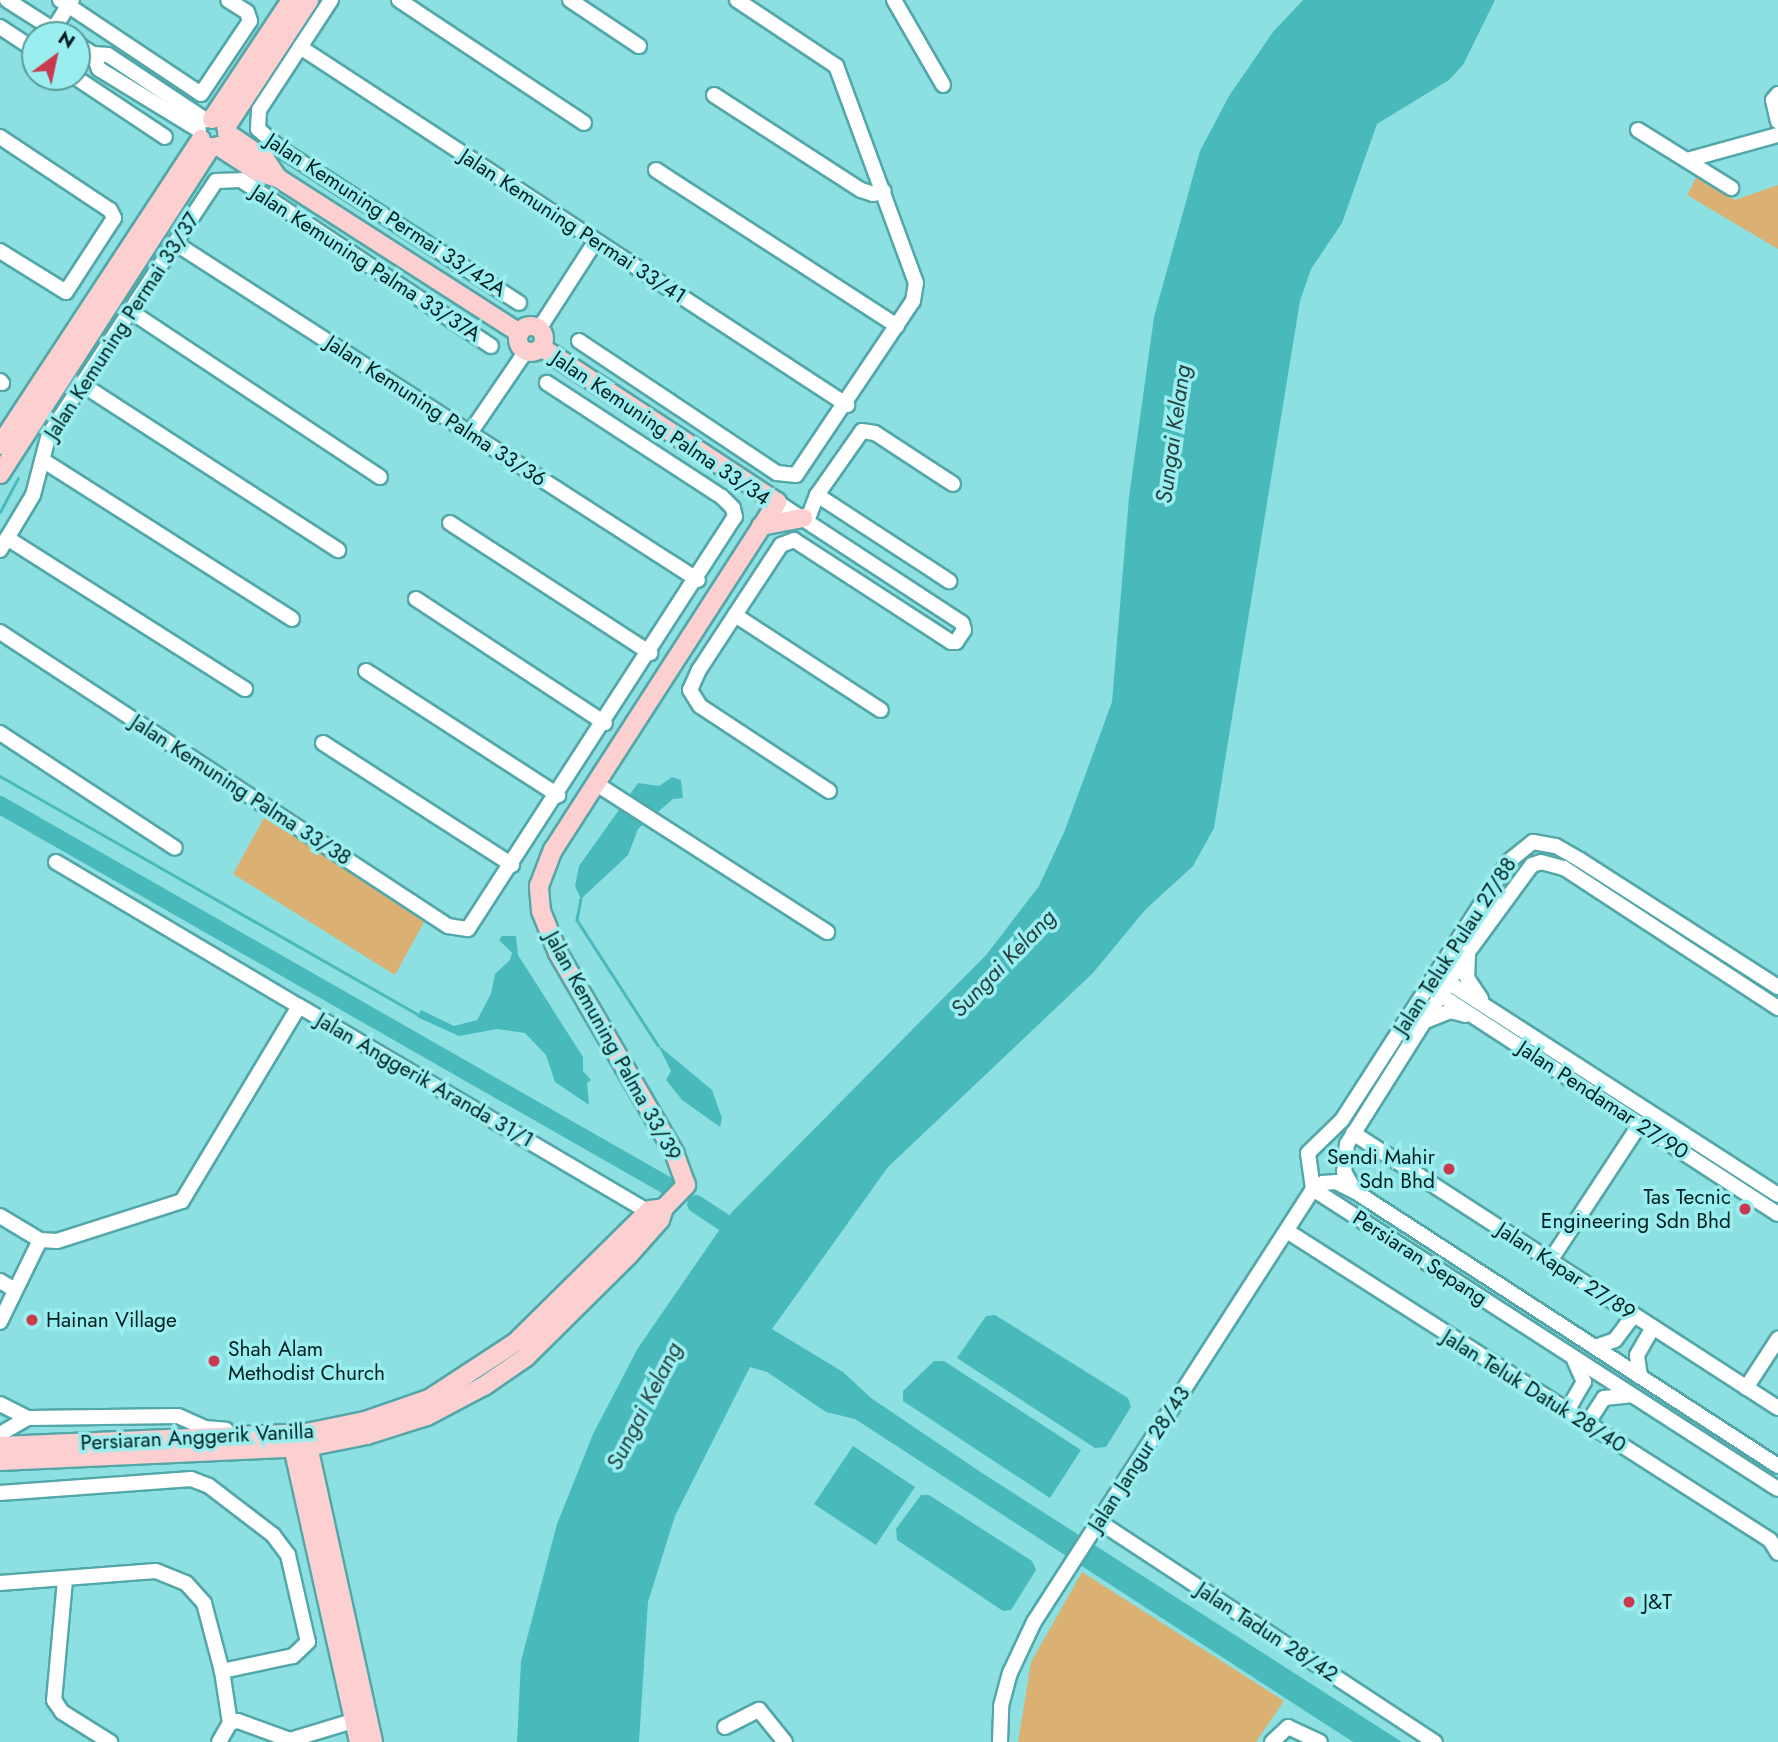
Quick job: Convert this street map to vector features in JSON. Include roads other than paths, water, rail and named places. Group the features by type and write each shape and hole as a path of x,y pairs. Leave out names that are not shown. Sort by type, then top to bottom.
{"main road":[{"path":"0,474 213,133 291,0"},
{"path":"0,445 213,133 309,0"},
{"path":"213,133 265,159 278,178 519,332 519,345 536,342"},
{"name":"Jalan Kemuning Palma 33/34","path":"536,342 777,502 657,687"},
{"path":"761,526 802,518"},
{"name":"Jalan Kemuning Palma 33/39","path":"657,687 542,872 541,911 558,953 675,1154 686,1185"},
{"name":"Persiaran Anggerik Vanilla","path":"299,1441 391,1413 464,1378 516,1342 686,1185"},
{"name":"Persiaran Anggerik Vanilla","path":"0,1461 367,1435 445,1408 505,1373 592,1294 658,1213"},
{"name":"Persiaran Anggerik Vanilla","path":"0,1433 264,1442"},
{"path":"307,1481 319,1459 367,1435"},
{"path":"299,1441 361,1719 373,1742"},
{"path":"264,1442 307,1481"},
{"path":"359,1742 361,1719"}],"street":[{"path":"7,0 40,21"},
{"path":"61,21 67,2 199,93 206,91 249,16 228,0"},
{"path":"300,47 331,0"},
{"path":"399,0 584,123"},
{"path":"570,0 639,46"},
{"path":"579,341 777,473 796,475 846,405 913,300 916,283 836,66 737,0"},
{"path":"894,0 943,85"},
{"path":"0,27 21,41"},
{"name":"Jalan Kemuning Permai 33/42A","path":"300,47 257,117 269,142 519,303"},
{"name":"Jalan Kemuning Permai 33/41","path":"300,47 846,405"},
{"path":"91,53 108,55 213,133"},
{"path":"91,88 165,137"},
{"path":"1777,94 1773,100 1778,121"},
{"path":"714,96 861,190 873,194 884,191"},
{"path":"1638,130 1731,188"},
{"path":"1687,160 1778,135"},
{"path":"0,137 113,213 66,292 0,251"},
{"path":"656,170 897,326"},
{"name":"Jalan Kemuning Permai 33/37","path":"4,544 33,495 49,434 216,181 241,180"},
{"name":"Jalan Kemuning Palma 33/37A","path":"241,180 491,346"},
{"path":"470,433 536,342 595,242"},
{"name":"Jalan Kemuning Palma 33/36","path":"175,243 698,580"},
{"path":"130,311 380,477"},
{"path":"323,743 512,865 732,526 733,508 722,497 547,383"},
{"path":"83,385 338,550"},
{"path":"802,518 855,435 862,431 875,433 953,484"},
{"path":"44,461 292,619"},
{"path":"817,495 949,581"},
{"path":"777,502 962,623 964,630 954,643 794,540 777,550 690,690 700,706 829,791"},
{"path":"450,523 650,653"},
{"path":"4,544 244,689"},
{"path":"415,598 605,723"},
{"path":"935,631 947,613"},
{"path":"737,616 881,710"},
{"name":"Jalan Kemuning Palma 33/38","path":"0,632 449,926 468,929 512,865"},
{"path":"366,671 558,795"},
{"path":"0,733 175,848"},
{"path":"595,783 827,932"},
{"name":"Jalan Teluk Pulau 27/88","path":"1313,1189 1308,1153 1342,1120 1438,985 1514,854 1533,842 1543,842 1580,860 1778,987"},
{"path":"56,862 299,1006"},
{"name":"Jalan Teluk Pulau 27/88","path":"1356,1192 1342,1161 1353,1133 1423,1022 1438,985 1468,952 1523,873 1541,862 1552,863 1778,1008"},
{"path":"1468,952 1467,978 1489,1018"},
{"name":"Jalan Pendamar 27/90","path":"1438,985 1778,1195"},
{"name":"Jalan Anggerik Aranda 31/1","path":"40,1240 76,1236 182,1200 299,1006 658,1213"},
{"path":"1423,1022 1450,1011 1489,1018"},
{"name":"Jalan Pendamar 27/90","path":"1489,1018 1640,1124 1778,1214"},
{"path":"1550,1261 1640,1124"},
{"name":"Jalan Kapar 27/89","path":"1353,1133 1778,1408"},
{"name":"Persiaran Sepang","path":"1313,1189 1336,1182 1356,1192 1778,1466"},
{"name":"Persiaran Sepang","path":"1313,1189 1778,1489"},
{"name":"Jalan Jangur 28/43","path":"1000,1742 1001,1706 1010,1673 1068,1569 1313,1189"},
{"path":"0,1216 40,1240 0,1322"},
{"name":"Jalan Teluk Datuk 28/40","path":"1287,1231 1770,1540 1778,1553"},
{"path":"1424,1260 1434,1243"},
{"path":"0,1282 15,1290"},
{"path":"1595,1347 1615,1340 1634,1315"},
{"path":"1640,1377 1637,1355 1653,1327"},
{"path":"1746,1388 1778,1339"},
{"path":"1567,1411 1584,1382 1570,1355"},
{"path":"1587,1424 1604,1398 1632,1395"},
{"path":"0,1404 28,1418 178,1416 213,1430 254,1429 264,1442"},
{"path":"0,1433 28,1418"},
{"path":"0,1493 191,1479 209,1486 273,1535 288,1555 308,1642 293,1656 222,1671"},
{"name":"Jalan Tadun 28/42","path":"1095,1526 1435,1742"},
{"path":"0,1583 156,1572 180,1578 204,1603 222,1671 230,1723 219,1742"},
{"path":"65,1580 54,1700 62,1712 110,1742"},
{"path":"725,1727 759,1710 785,1742"},
{"path":"230,1723 238,1721 290,1741 361,1719"},
{"path":"1272,1742 1287,1727 1320,1742"}],"water":[{"name":"Sungai Kelang","path":"1303,0 1495,0 1463,65 1449,80 1377,124 1342,223 1311,269 1300,301 1214,828 1193,866 1145,910 1093,973 888,1167 772,1329 843,1372 871,1398 979,1471 1402,1742 1353,1742 855,1419 826,1412 767,1372 750,1367 675,1516 648,1602 639,1742 517,1742 521,1661 557,1524 593,1434 638,1348 731,1213 987,954 1039,886 1065,830 1112,702 1129,497 1154,317 1200,151 1229,96 1273,32"},
{"path":"672,777 681,780 683,798 673,799 638,829 628,855 581,899 575,886 579,866 638,783 659,786"},
{"path":"502,936 516,936 518,955 583,1057 583,1071 591,1080 587,1083 589,1105 555,1082 546,1055 525,1033 497,1029 459,1036 417,1017 421,1010 454,1026 477,1020 491,994 495,974 510,960 512,953 499,940"},
{"path":"658,1045 712,1090 722,1118 720,1127 682,1100 666,1080 671,1071"},
{"path":"995,1315 1128,1398 1131,1407 1106,1447 1095,1448 957,1358 986,1316"},
{"path":"934,1361 944,1361 1081,1450 1050,1498 903,1401 903,1391"},
{"path":"853,1446 915,1487 876,1545 814,1504"},
{"path":"921,1495 929,1495 1032,1561 1036,1570 1011,1610 1003,1611 897,1540 896,1529"}],"waterway":[{"path":"0,512 18,478"},
{"path":"0,776 418,1014"},
{"path":"0,805 666,1185"},
{"path":"581,899 577,920 658,1045"},
{"path":"696,1204 743,1235"}],"place":[{"name":"Sendi Mahir Sdn Bhd","path":"1449,1169"},
{"name":"Tas Tecnic Engineering Sdn Bhd","path":"1745,1209"},
{"name":"Hainan Village","path":"32,1320"},
{"name":"Shah Alam Methodist Church","path":"214,1361"},
{"name":"J&T","path":"1629,1602"}]}
